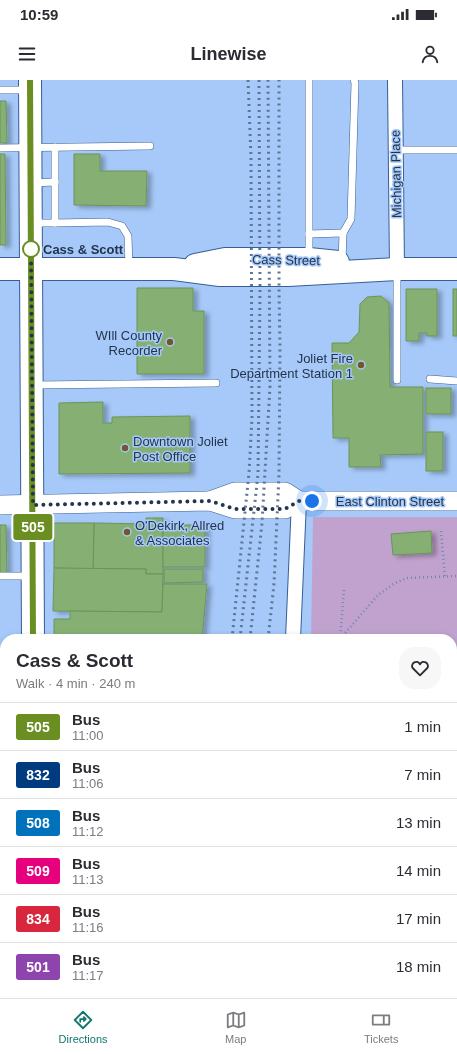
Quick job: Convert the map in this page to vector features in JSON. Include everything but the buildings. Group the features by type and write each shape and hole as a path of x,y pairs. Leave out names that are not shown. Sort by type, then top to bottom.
{"main road":[{"path":"30,85 33,634"},
{"name":"Cass Street","path":"174,268 225,259 309,259 397,269"},
{"name":"Cass Street","path":"0,269 174,268 220,274 288,276 397,269 457,269"}],"street":[{"name":"Michigan Place","path":"395,80 397,269"},
{"name":"East Clinton Street","path":"0,505 210,501 235,492 285,492 299,501 457,501"},
{"path":"293,634 299,501"}],"lane":[{"path":"309,80 309,259"},
{"path":"342,262 342,232 351,219 354,80"},
{"path":"0,90 30,85"},
{"path":"0,148 150,146"},
{"path":"55,147 55,223"},
{"path":"396,150 457,150"},
{"path":"31,183 55,182"},
{"path":"31,223 108,222 122,226 128,236 129,268"},
{"path":"309,234 342,232"},
{"path":"397,269 397,380"},
{"path":"430,378 457,381"},
{"path":"32,385 216,384"},
{"path":"0,576 33,576"}],"path":[{"path":"441,531 444,577"},
{"path":"344,634 378,595 389,586 400,580 407,578 457,576"},
{"path":"340,634 344,590"}],"shaded area":[{"path":"313,517 457,517 457,634 311,634"}],"railway":[{"path":"233,634 249,473 252,418 251,157 248,80"},
{"path":"241,634 258,474 260,291 259,80"},
{"path":"251,634 262,523 270,386 268,80"},
{"path":"269,634 274,584 279,475 279,80"}],"bus line":[{"name":"505","path":"30,80 33,634"}],"place":[{"name":"Cass & Scott","path":"31,249"},
{"name":"WIll County Recorder","path":"170,342"},
{"name":"Joliet Fire Department Station 1","path":"361,365"},
{"name":"Downtown Joliet Post Office","path":"125,448"},
{"name":"O'Dekirk, Allred & Associates","path":"127,532"}],"route":[{"path":"31,249 33,505 210,501 235,509 285,509 299,501 312,501"}]}
